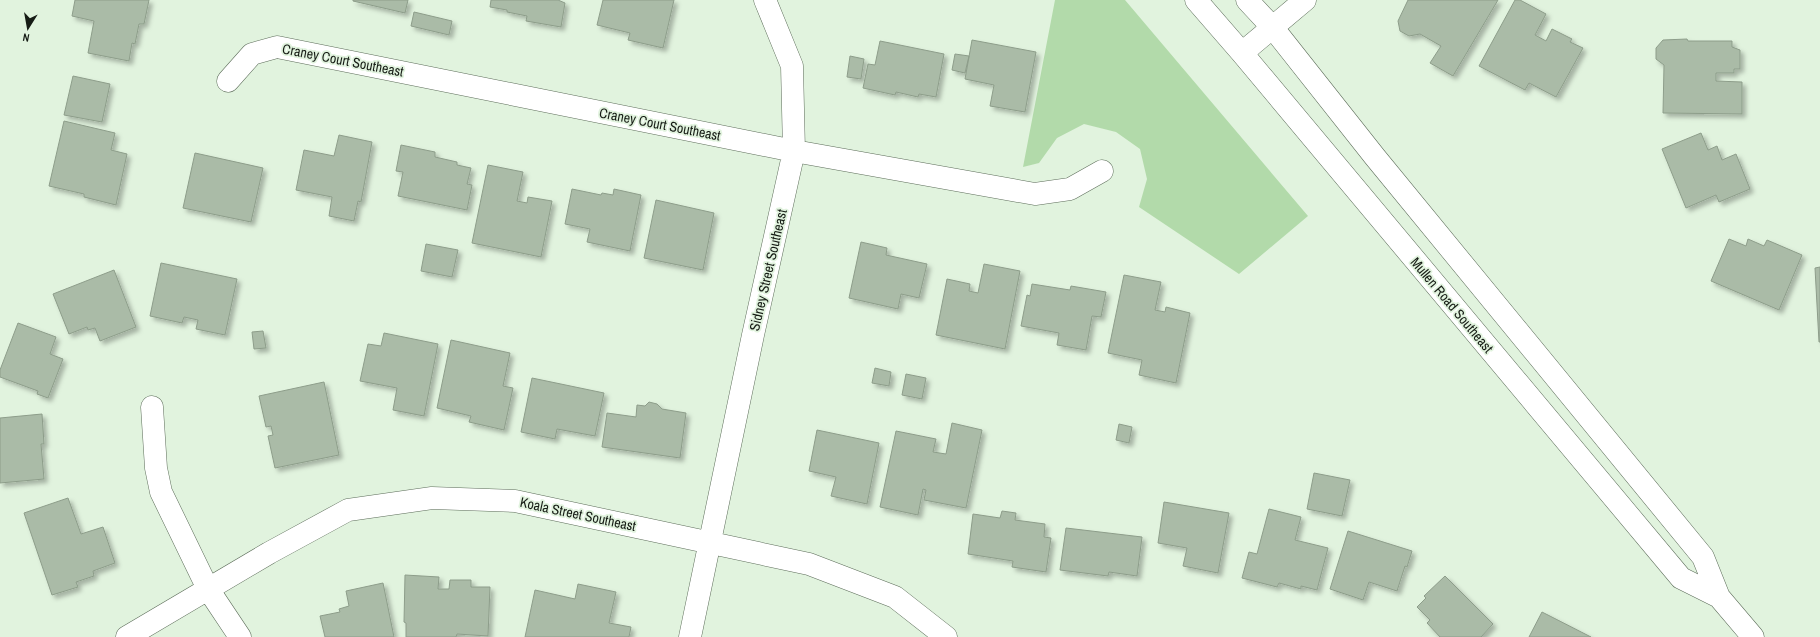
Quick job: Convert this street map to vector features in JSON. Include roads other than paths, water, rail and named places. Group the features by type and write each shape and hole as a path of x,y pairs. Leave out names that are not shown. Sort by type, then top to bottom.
{"street":[{"name":"Sidney Street Southeast","path":"690,637 794,151 792,66 766,0"},
{"name":"Mullen Road Southeast","path":"1247,0 1273,28 1375,157 1703,557 1719,597 1753,637"},
{"path":"1242,53 1305,0"},
{"name":"Mullen Road Southeast","path":"1201,2 1681,578 1719,597"},
{"name":"Craney Court Southeast","path":"228,82 252,54 277,47 794,151 1035,194 1070,189 1102,171"},
{"path":"152,407 156,468 161,492 208,589 240,637"},
{"name":"Koala Street Southeast","path":"127,637 276,549 348,510 432,498 515,501 809,564 895,597 946,637"}]}
